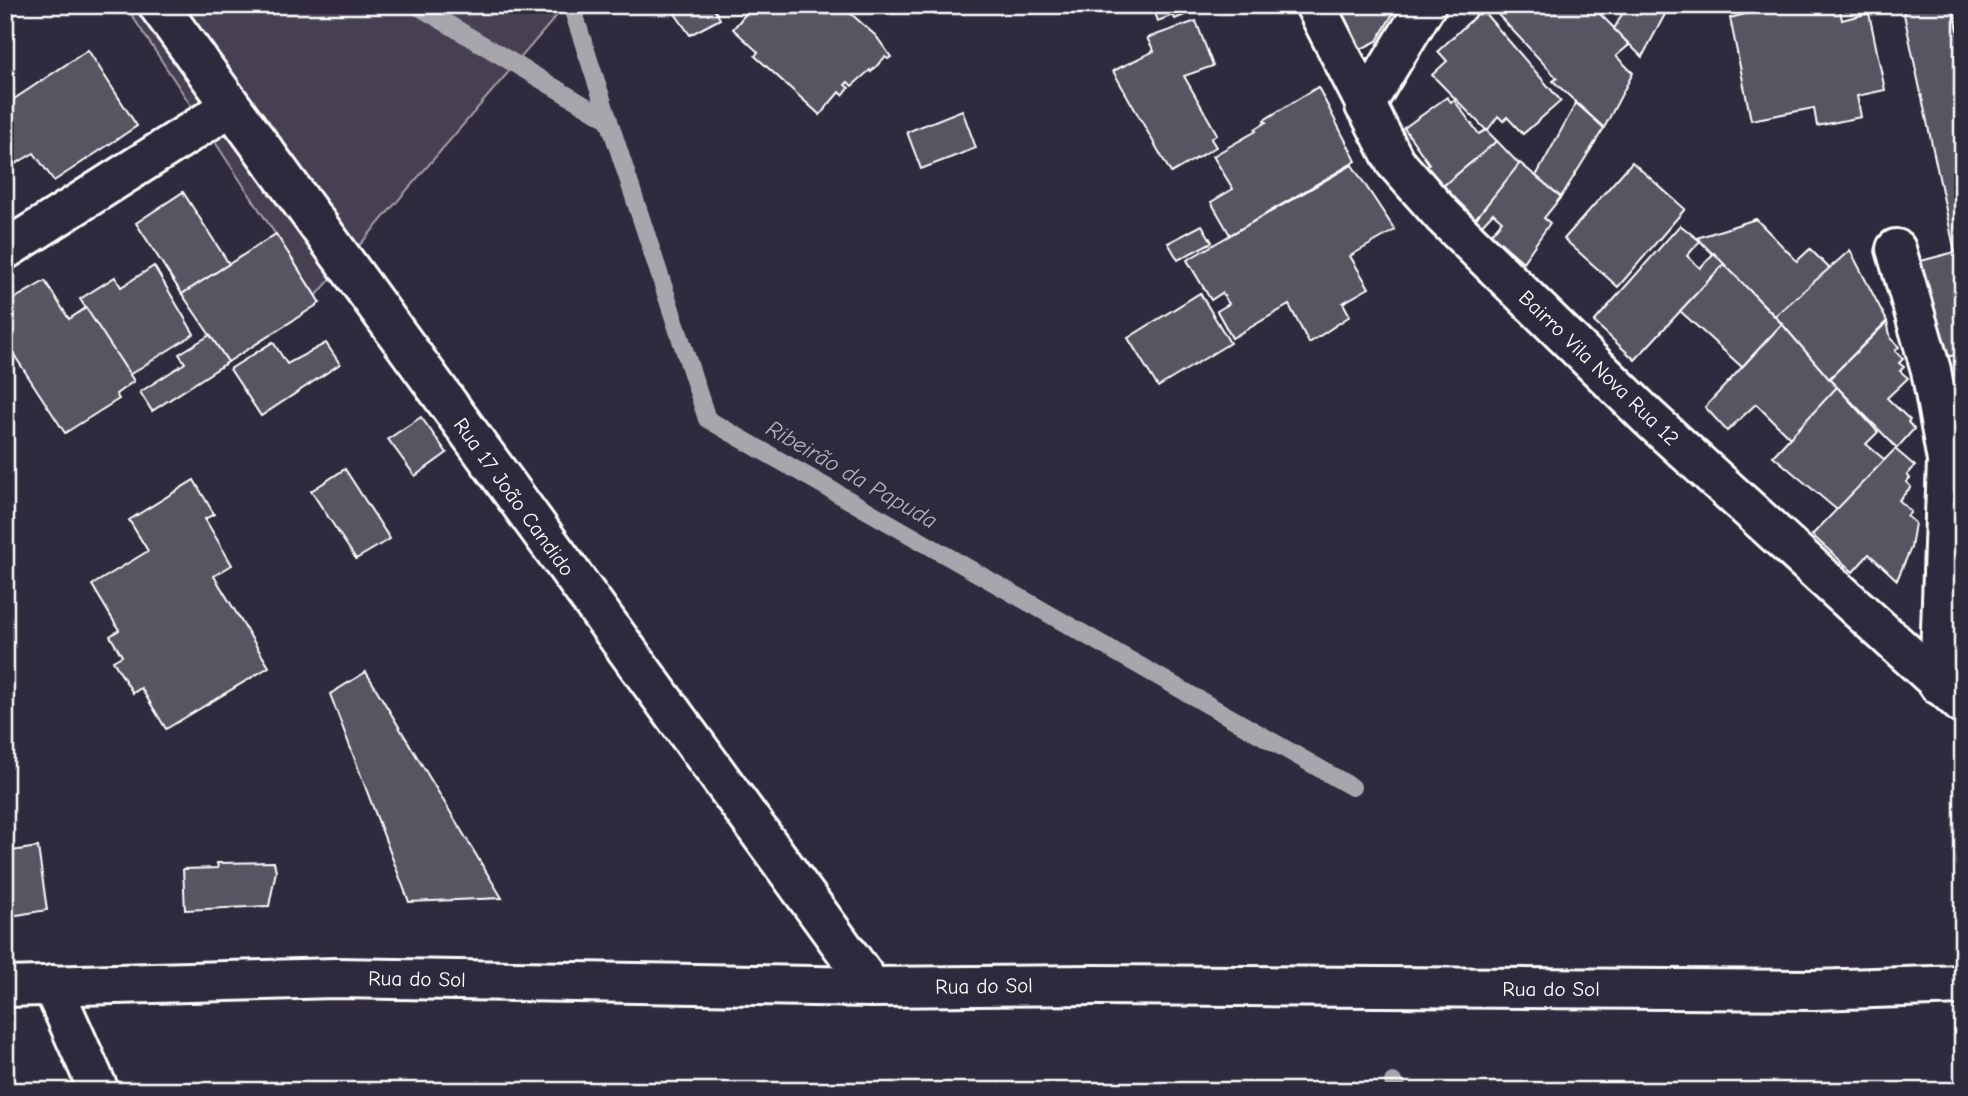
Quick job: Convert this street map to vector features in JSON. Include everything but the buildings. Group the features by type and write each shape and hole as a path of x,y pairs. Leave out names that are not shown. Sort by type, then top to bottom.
{"street":[{"name":"Rua 17 João Candido","path":"158,5 872,987"},
{"name":"Bairro Vila Nova Rua 12","path":"1315,5 1395,162 1442,215 1649,418 1951,695"},
{"path":"1365,106 1426,5"},
{"path":"5,250 230,107"},
{"name":"Bairro Vila Nova Rua 12","path":"1896,250 1931,370 1947,461 1951,695"},
{"name":"Rua do Sol","path":"5,987 335,978 872,987 1094,985 1814,990 1963,985"},
{"path":"52,985 99,1091"}],"shaded area":[{"path":"125,5 566,5 316,296"}],"waterway":[{"path":"416,5 609,120"},
{"name":"Ribeirão da Papuda","path":"571,5 707,419 1352,787"},
{"name":"Ribeirão da Papuda","path":"1393,1082 1399,1091"}]}
